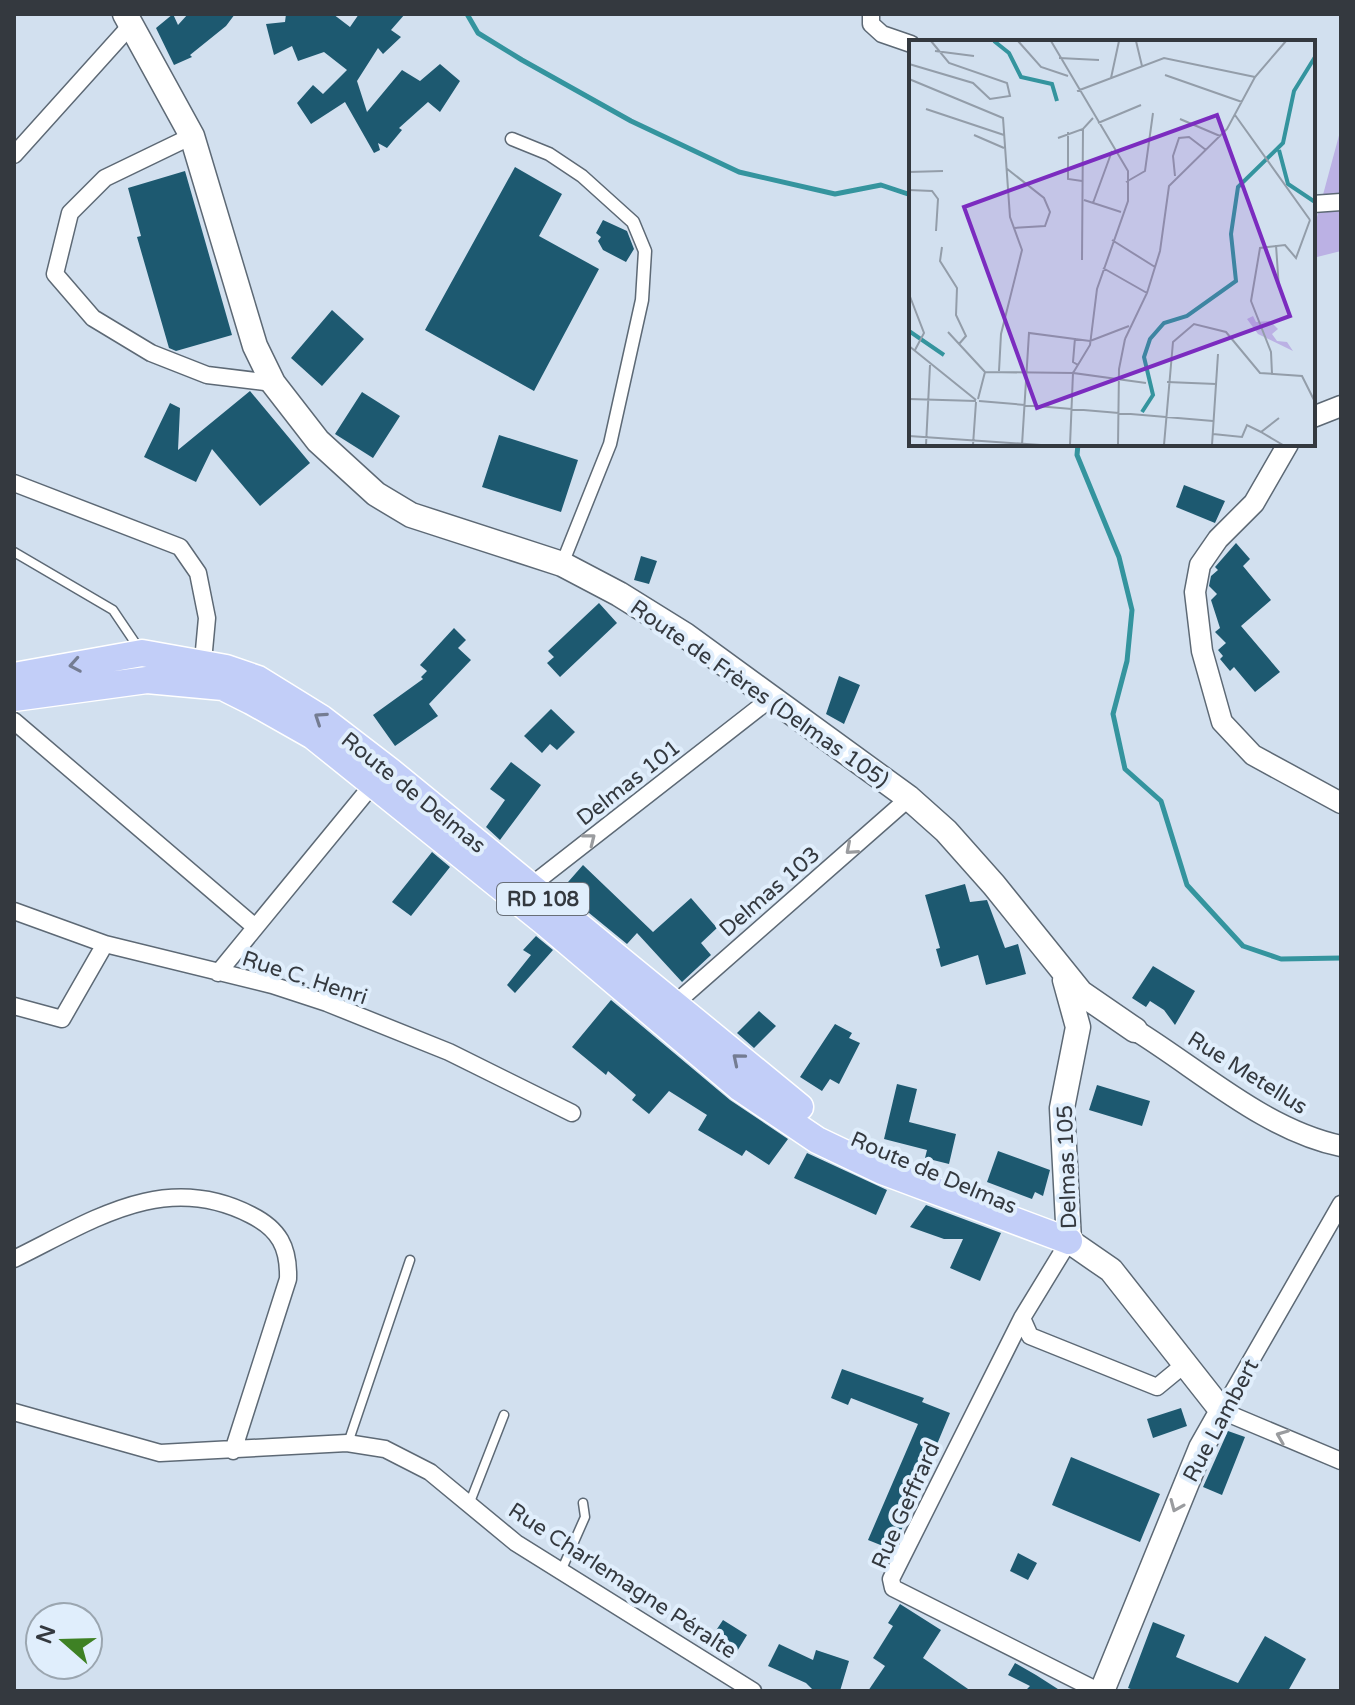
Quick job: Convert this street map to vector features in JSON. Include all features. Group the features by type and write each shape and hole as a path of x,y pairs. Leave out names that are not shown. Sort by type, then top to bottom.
{"main road":[{"name":"Route de Frères (Delmas 105)","path":"128,20 192,136 255,346 273,383 318,441 376,494 411,515 458,533 562,564 619,594 685,635 909,798 961,847 1061,971 1098,1008 1135,1030"},
{"name":"Route de Delmas","path":"14,676 142,653 202,674 300,729 521,894"},
{"name":"Route de Delmas","path":"14,698 202,674 258,679 321,718 521,894 666,1012 740,1088 817,1140 882,1171 1030,1229 1058,1236 1111,1270 1222,1411"},
{"name":"Delmas 105","path":"1058,1236 1062,1108 1078,1027 1061,971"},
{"path":"1076,1047 1095,1031 1111,1026 1135,1030"},
{"name":"Rue Lambert","path":"1100,1691 1201,1448 1222,1411"}],"street":[{"path":"871,19 882,34 909,43"},
{"path":"14,155 128,20"},
{"path":"192,136 105,178 70,213 55,274 93,318 151,353 207,375 273,383"},
{"path":"512,139 549,154 582,176 633,222 645,251 642,300 613,432 562,564"},
{"path":"1315,204 1341,202"},
{"path":"1315,416 1341,406"},
{"path":"1287,446 1254,503 1218,539 1200,565 1195,592 1202,651 1222,722 1253,755 1339,802"},
{"path":"14,483 180,547 198,573 207,618 202,674"},
{"name":"Delmas 101","path":"521,894 770,699"},
{"path":"14,721 255,927"},
{"path":"218,973 373,784"},
{"name":"Delmas 103","path":"666,1012 909,798"},
{"name":"Rue C. Henri","path":"14,911 105,944 272,985 337,1007 449,1052 572,1113"},
{"path":"14,1006 62,1019 105,944"},
{"name":"Rue Metellus","path":"1135,1030 1270,1118 1297,1132 1341,1146"},
{"path":"14,1259 119,1208 170,1196 239,1209 277,1232 288,1261 288,1279 233,1451"},
{"name":"Rue Lambert","path":"1222,1411 1341,1204"},
{"name":"Rue Geffrard","path":"1058,1236 1022,1318 891,1579 893,1588 1100,1691"},
{"path":"1022,1318 1030,1336 1157,1387 1185,1364"},
{"path":"1222,1411 1341,1461"},
{"name":"Rue Charlemagne Péralte","path":"14,1412 160,1453 347,1443 385,1449 406,1458 470,1502 503,1533 753,1691"}],"lane":[{"path":"14,552 113,610 142,653 147,680"},
{"path":"347,1443 410,1260"},
{"path":"470,1502 504,1415"},
{"path":"562,1569 585,1517 583,1503"}],"shaded area":[{"path":"1341,128 1341,251 1315,258 1317,217"}],"building":[{"path":"173,14 178,25 188,14 235,14 226,26 190,55 192,57 174,65 156,28"},
{"path":"286,14 333,14 350,27 359,14 405,14 391,30 401,37 383,54 378,48 357,81 367,112 402,70 420,81 440,64 460,81 440,112 428,102 399,128 402,130 387,148 378,143 380,150 374,153 345,102 311,124 297,103 313,85 323,94 347,70 324,52 298,61 292,46 274,55 266,24 285,22"},
{"path":"515,167 562,194 539,236 599,269 534,391 425,330"},
{"path":"185,171 232,335 176,351 169,348 137,237 141,236 128,188"},
{"path":"603,220 627,231 634,249 626,262 603,250 598,241 601,237 596,233"},
{"path":"332,310 364,339 322,386 291,358"},
{"path":"250,391 310,463 260,506 212,449 196,482 144,457 170,403 180,408 178,450"},
{"path":"362,392 400,416 373,458 335,434"},
{"path":"499,435 578,460 561,512 482,487"},
{"path":"1184,485 1225,501 1215,523 1176,507"},
{"path":"1236,543 1250,559 1243,566 1271,600 1241,626 1280,672 1255,692 1234,667 1230,671 1220,659 1223,656 1218,650 1226,643 1215,632 1220,628 1211,600 1217,594 1209,586 1211,576 1218,570 1215,567"},
{"path":"641,556 657,561 649,584 634,580"},
{"path":"599,603 617,623 560,677 547,663 554,657 548,651"},
{"path":"454,628 466,640 458,648 471,660 429,704 438,716 395,746 373,715 423,679 421,677 427,671 420,665"},
{"path":"839,676 860,685 844,724 826,714"},
{"path":"551,709 575,732 557,750 550,744 542,753 524,736"},
{"path":"511,762 541,785 500,840 486,827 505,800 490,789"},
{"path":"432,852 450,867 411,916 392,902"},
{"path":"583,865 653,932 691,898 717,928 701,943 711,955 682,982 637,933 627,944 561,890"},
{"path":"965,884 970,902 987,900 1005,948 1018,944 1026,974 986,985 978,955 941,967 936,949 940,948 925,895"},
{"path":"536,936 553,950 515,993 507,985 531,955 523,950"},
{"path":"1153,966 1195,991 1175,1025 1164,1010 1150,1001 1146,1007 1132,998"},
{"path":"611,1000 730,1100 788,1139 769,1165 746,1150 742,1156 698,1130 707,1115 669,1091 649,1114 632,1100 636,1095 572,1047"},
{"path":"759,1011 776,1026 754,1048 737,1033"},
{"path":"835,1024 852,1033 849,1038 860,1043 839,1084 830,1079 822,1091 800,1077"},
{"path":"897,1084 917,1089 909,1122 956,1134 949,1164 925,1158 927,1150 884,1139"},
{"path":"1097,1085 1150,1101 1142,1126 1089,1110"},
{"path":"998,1151 1050,1170 1043,1196 1035,1192 1032,1199 987,1182"},
{"path":"807,1153 887,1190 876,1215 794,1178"},
{"path":"926,1205 1001,1233 980,1281 950,1268 963,1239 944,1239 910,1227"},
{"path":"842,1369 924,1398 922,1402 950,1413 893,1550 868,1540 918,1424 851,1398 848,1405 831,1398"},
{"path":"1181,1408 1187,1426 1153,1438 1147,1419"},
{"path":"1228,1431 1245,1437 1222,1495 1203,1487"},
{"path":"1071,1457 1160,1494 1140,1542 1052,1505"},
{"path":"1018,1553 1037,1563 1028,1580 1010,1571"},
{"path":"900,1604 941,1630 923,1658 971,1691 868,1691 885,1666 873,1658 893,1626 888,1623"},
{"path":"723,1620 747,1635 733,1658 707,1644"},
{"path":"1153,1622 1185,1635 1176,1657 1238,1683 1265,1636 1306,1659 1288,1691 1136,1691 1128,1688"},
{"path":"779,1644 813,1660 816,1650 849,1661 840,1691 814,1691 806,1683 768,1666"},
{"path":"1015,1663 1061,1691 1025,1691 1030,1686 1008,1675"}],"waterway":[{"path":"467,14 478,33 522,60 631,121 739,172 835,194 881,185 909,194"},
{"path":"1078,446 1077,455 1119,557 1132,610 1127,661 1113,714 1125,769 1161,801 1187,885 1243,946 1281,959 1341,958"}]}
